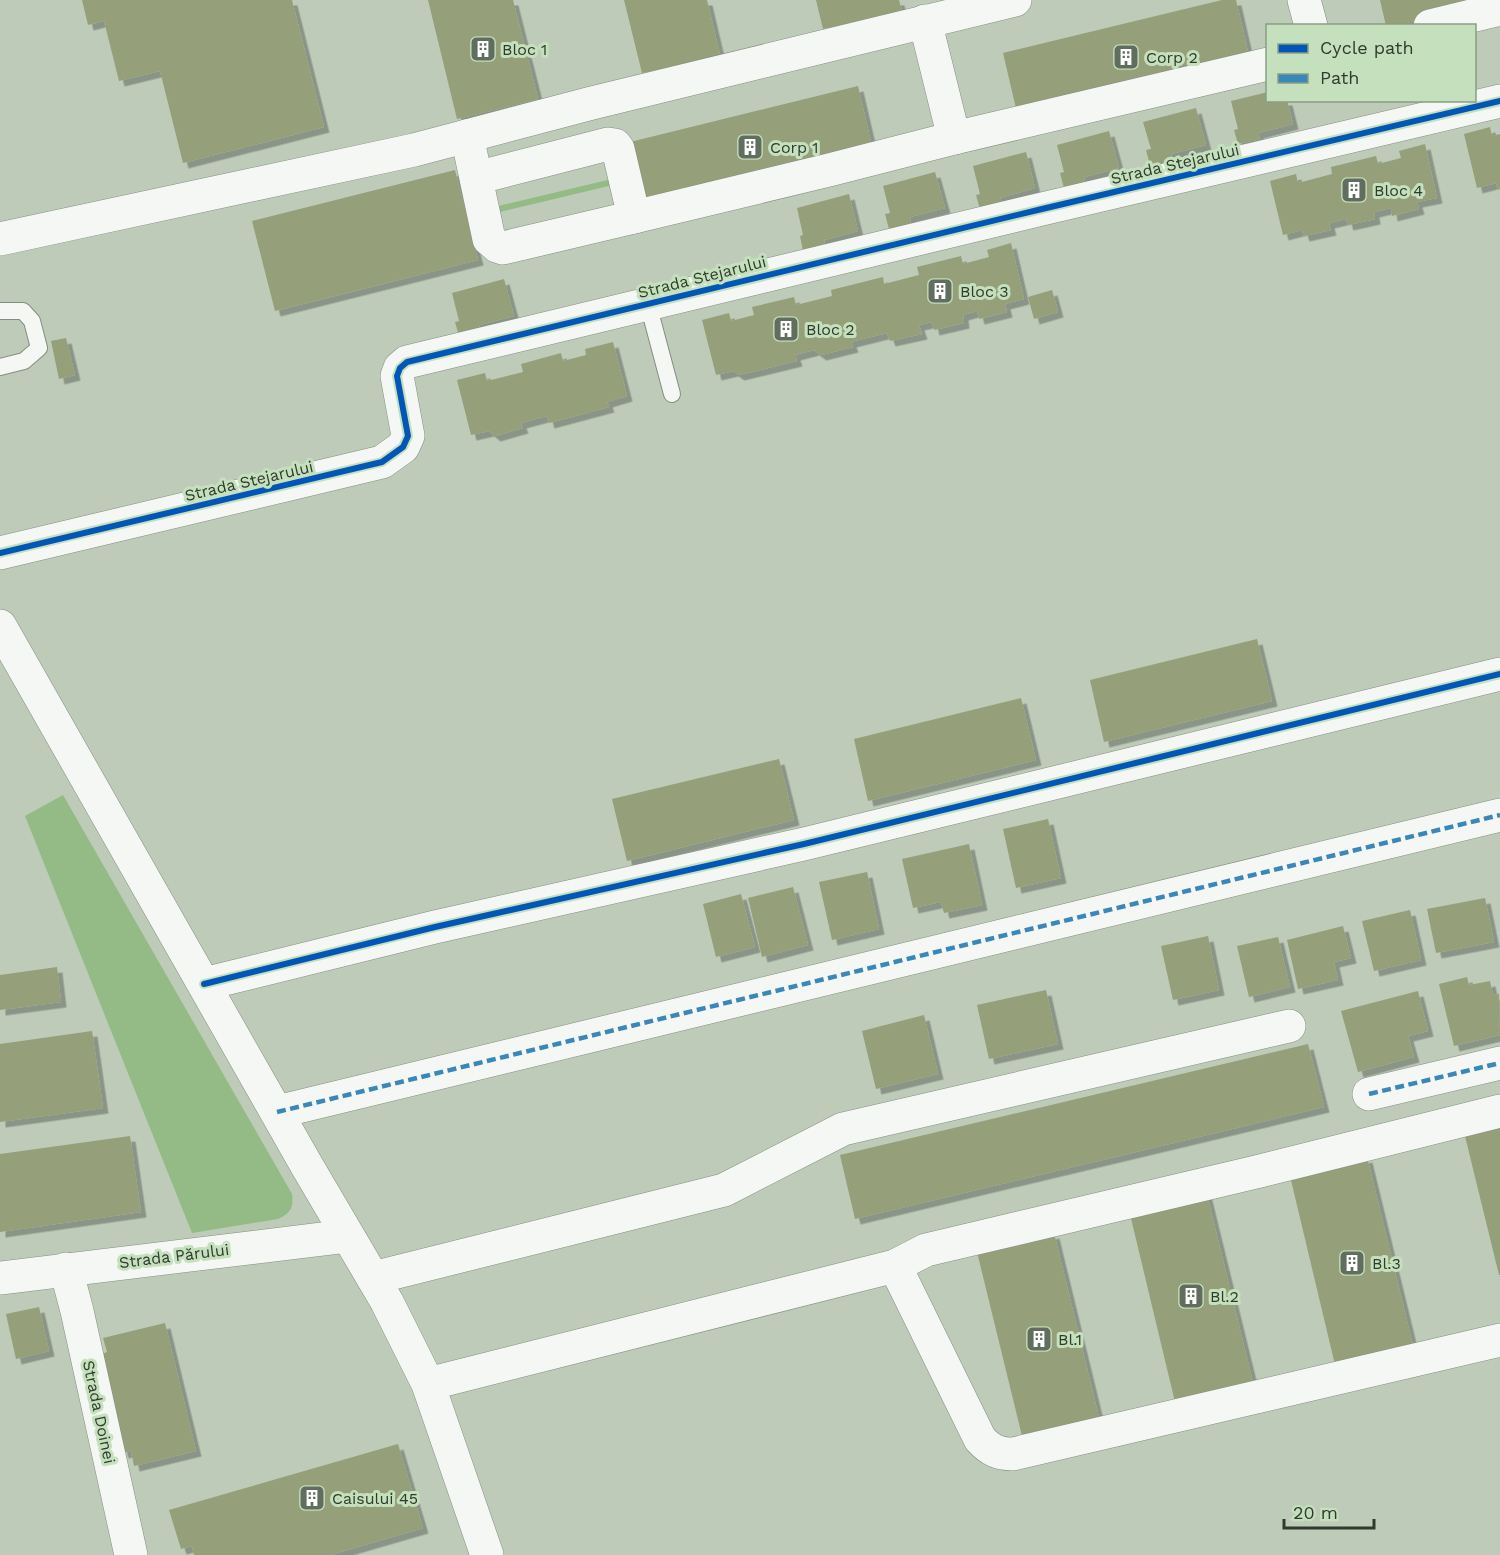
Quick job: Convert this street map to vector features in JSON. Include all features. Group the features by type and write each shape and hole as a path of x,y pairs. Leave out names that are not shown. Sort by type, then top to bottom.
{"street":[{"path":"0,238 414,150 1015,0"},
{"path":"1304,0 1310,24"},
{"path":"1438,24 1500,9"},
{"path":"925,21 954,138"},
{"path":"467,136 489,239 503,248 1266,64"},
{"name":"Strada Stejarului","path":"0,552 382,462 402,447 408,436 397,376 400,368 407,362 1500,101"},
{"path":"476,178 608,144 615,145 618,149 634,217"},
{"path":"0,626 406,1337 428,1384 481,1553"},
{"path":"204,984 435,927 804,844 1500,674"},
{"path":"277,1112 1500,815"},
{"path":"373,1278 724,1190 843,1129 1289,1026"},
{"path":"1369,1094 1500,1063"},
{"path":"428,1384 895,1266 926,1250 1245,1175 1500,1111"},
{"name":"Strada Părului","path":"0,1278 347,1236"},
{"path":"895,1266 980,1439 988,1448 999,1454 1012,1454 1160,1421 1500,1340"},
{"name":"Strada Doinei","path":"66,1269 130,1555"}],"lane":[{"path":"648,304 672,394"},
{"path":"0,311 23,311 32,321 39,348 24,361 0,367"}],"green space":[{"path":"616,178 617,184 495,213 494,207"},
{"path":"63,795 292,1194 290,1210 286,1215 278,1219 192,1233 25,816"}],"building":[{"path":"82,0 292,0 324,127 183,163 160,71 119,81 104,21 88,25"},
{"name":"Bloc 1","path":"428,0 513,0 538,99 457,119"},
{"path":"624,0 707,0 720,55 642,73"},
{"path":"816,0 899,0 902,11 823,29"},
{"name":"Corp 2","path":"1222,0 1236,0 1250,61 1018,117 1003,53"},
{"path":"1380,0 1496,0 1402,24 1386,24"},
{"name":"Corp 1","path":"858,86 873,151 641,207 626,143"},
{"path":"1266,92 1266,102 1288,102 1293,124 1258,133 1260,139 1238,144 1234,130 1238,129 1231,101"},
{"path":"1196,108 1206,145 1171,154 1172,159 1150,165 1146,150 1151,149 1143,122"},
{"path":"1490,127 1492,136 1500,134 1500,189 1496,183 1477,188 1464,134"},
{"path":"1109,131 1119,168 1084,177 1085,182 1064,188 1060,173 1064,172 1057,145"},
{"name":"Bloc 4","path":"1425,144 1437,198 1417,202 1419,209 1392,216 1391,208 1374,212 1375,219 1348,225 1346,219 1329,223 1331,230 1304,236 1302,230 1283,235 1270,181 1296,174 1298,183 1332,174 1331,167 1376,156 1378,164 1401,158 1399,151"},
{"path":"1026,152 1035,188 1000,198 1002,203 980,209 976,195 980,194 973,166"},
{"path":"455,170 478,260 275,311 252,221"},
{"path":"935,172 945,208 910,217 911,223 889,229 885,214 890,213 883,186"},
{"path":"849,194 858,231 824,240 825,245 803,251 800,236 803,235 797,208"},
{"path":"1011,243 1024,299 1005,304 1007,312 979,319 977,311 963,315 964,323 934,330 932,322 919,325 922,334 890,341 887,333 851,342 853,347 821,355 814,350 795,355 797,361 739,375 733,371 716,375 702,320 729,313 731,321 754,315 752,307 794,297 796,305 832,296 831,290 883,277 884,284 919,275 917,267 961,256 963,264 989,257 987,250"},
{"path":"504,279 514,316 479,325 480,330 459,336 455,322 459,321 452,293"},
{"path":"1052,290 1058,312 1034,319 1028,297"},
{"path":"66,338 75,375 59,379 51,341"},
{"path":"613,342 627,396 607,402 609,407 549,423 547,416 521,423 523,428 495,436 489,431 471,435 457,380 485,373 487,381 523,372 521,364 561,353 563,361 586,355 585,349"},
{"path":"1257,639 1272,701 1104,742 1090,680"},
{"path":"1021,698 1036,760 868,801 854,739"},
{"path":"779,759 794,820 627,861 612,799"},
{"path":"1048,819 1061,878 1016,888 1003,829"},
{"path":"969,844 982,905 944,913 941,902 913,908 902,859"},
{"path":"867,872 879,929 832,940 819,882"},
{"path":"793,887 808,945 762,957 748,898"},
{"path":"741,894 755,947 716,957 703,904"},
{"path":"1485,898 1494,942 1436,953 1427,909"},
{"path":"1410,910 1421,960 1374,971 1362,921"},
{"path":"1343,926 1351,958 1334,962 1338,980 1298,989 1287,940"},
{"path":"1208,936 1219,990 1173,1000 1161,946"},
{"path":"1278,937 1290,987 1249,997 1237,946"},
{"path":"57,967 61,1002 0,1010 0,975"},
{"path":"1467,977 1469,985 1490,981 1493,995 1499,994 1500,1035 1454,1046 1439,984"},
{"path":"1046,990 1058,1044 989,1059 977,1005"},
{"path":"1418,991 1428,1031 1408,1036 1414,1057 1358,1072 1341,1011"},
{"path":"924,1015 938,1074 876,1089 862,1031"},
{"path":"92,1031 103,1108 0,1122 0,1044"},
{"path":"1308,1044 1324,1107 855,1219 840,1155"},
{"path":"1500,1123 1500,1275 1499,1275 1464,1132"},
{"path":"130,1136 141,1212 0,1232 0,1154"},
{"name":"Bl.3","path":"1367,1157 1414,1350 1336,1369 1290,1176"},
{"name":"Bl.2","path":"1206,1191 1253,1383 1175,1402 1129,1210"},
{"name":"Bl.1","path":"1054,1233 1101,1426 1024,1444 977,1252"},
{"path":"39,1307 49,1351 16,1359 6,1314"},
{"path":"165,1323 196,1451 134,1466 131,1451 123,1453 100,1355 107,1352 103,1338"},
{"name":"Caisului 45","path":"398,1444 423,1528 330,1555 194,1555 192,1546 181,1549 169,1510"}],"marked path":[{"path":"277,1112 1500,815"},
{"path":"1369,1094 1500,1063"}],"cycle path":[{"path":"0,553 382,462 403,447 408,436 397,376 400,368 407,362 1500,101"},
{"path":"204,984 435,927 804,844 1500,674"}],"place":[{"name":"Bloc 1","path":"483,49"},
{"name":"Corp 2","path":"1126,57"},
{"name":"Corp 1","path":"750,147"},
{"name":"Bloc 4","path":"1354,190"},
{"name":"Bloc 3","path":"940,291"},
{"name":"Bloc 2","path":"786,329"},
{"name":"Bl.3","path":"1352,1263"},
{"name":"Bl.2","path":"1191,1296"},
{"name":"Bl.1","path":"1039,1339"},
{"name":"Caisului 45","path":"312,1498"}]}
